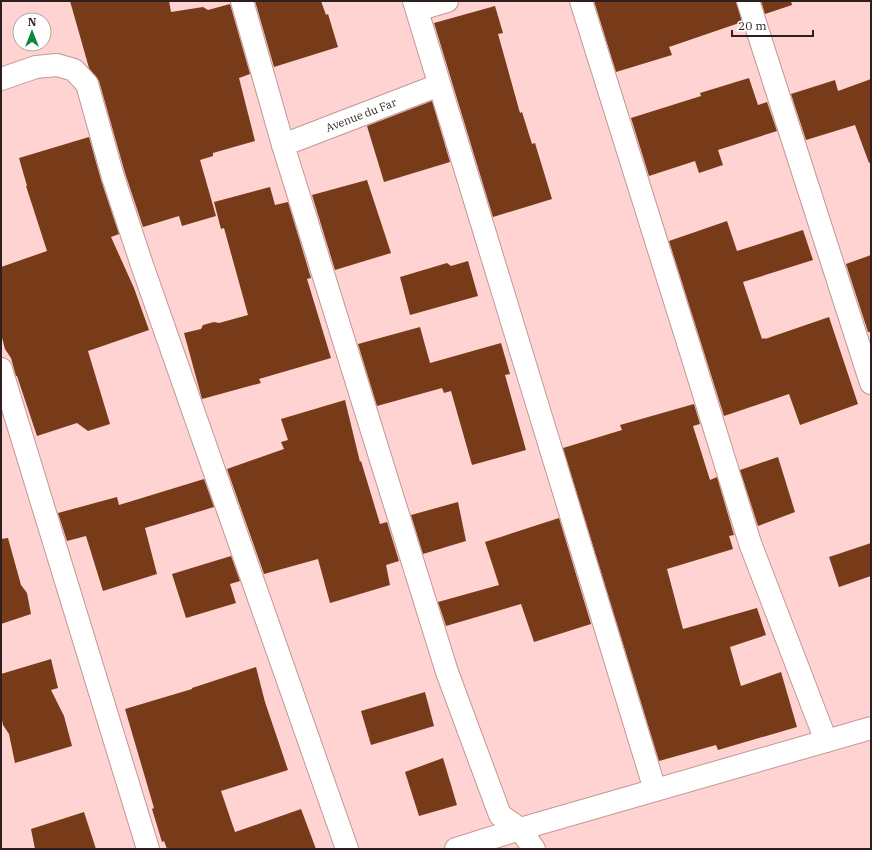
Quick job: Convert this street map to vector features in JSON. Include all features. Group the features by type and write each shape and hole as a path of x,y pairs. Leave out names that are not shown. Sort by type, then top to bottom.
{"street":[{"path":"242,1 283,145 447,672 500,815 520,829 534,849"},
{"path":"448,1 416,6 655,790"},
{"path":"581,1 750,543 826,741"},
{"path":"748,1 871,383"},
{"path":"1,79 36,67 57,65 74,70 87,84 113,177 142,265 347,849"},
{"name":"Avenue du Far","path":"283,145 439,85"},
{"path":"1,369 148,849"},
{"path":"456,849 520,829 871,728"}],"building":[{"path":"70,1 169,1 171,12 203,7 208,10 230,4 250,74 239,78 255,141 213,153 213,156 200,160 216,216 182,226 179,216 143,227 125,173 99,81 89,68"},
{"path":"255,1 321,1 326,15 328,14 338,47 274,67"},
{"path":"594,1 736,1 742,22 669,47 672,55 616,72"},
{"path":"761,1 791,1 792,5 765,14"},
{"path":"495,6 503,33 498,34 520,113 522,112 532,144 535,143 552,199 493,217 434,23"},
{"path":"749,78 758,105 767,102 777,131 718,150 723,165 699,173 695,161 649,176 631,118 701,96 700,93"},
{"path":"871,79 871,162 869,163 855,125 806,140 791,94 835,80 838,91"},
{"path":"432,101 450,162 384,182 367,126"},
{"path":"89,137 101,180 119,234 111,237 134,288 149,330 88,351 110,424 88,431 77,423 37,436 11,358 5,349 1,334 1,267 47,251 26,186 19,158"},
{"path":"367,180 391,253 335,270 312,195"},
{"path":"270,187 275,205 288,202 311,278 307,279 331,358 259,379 261,383 202,399 184,333 201,329 203,325 214,322 219,323 248,315 224,228 221,229 214,202"},
{"path":"727,221 737,251 803,230 813,260 743,282 762,339 829,317 858,404 800,425 789,394 724,416 669,241"},
{"path":"871,255 871,332 868,332 846,264"},
{"path":"468,261 478,296 410,315 400,277 447,263 451,266"},
{"path":"420,327 430,363 501,343 510,374 505,375 526,450 472,465 451,391 444,393 442,388 377,406 358,344"},
{"path":"345,400 360,462 361,461 380,524 387,522 399,561 386,565 390,585 330,603 318,559 264,574 227,469 284,449 281,442 288,440 281,419"},
{"path":"694,404 700,424 693,426 710,480 717,477 734,535 729,536 733,549 667,569 683,629 757,608 766,635 730,647 741,686 781,672 797,727 718,750 716,745 659,761 563,448 622,430 620,425"},
{"path":"778,457 795,512 758,526 740,470"},
{"path":"204,479 214,507 145,528 157,574 103,591 86,536 67,541 58,513 117,497 119,505"},
{"path":"458,502 466,541 423,554 411,515"},
{"path":"559,518 591,624 534,642 521,604 446,626 438,602 499,585 485,542"},
{"path":"8,538 21,585 27,593 31,614 1,624 1,539"},
{"path":"871,543 871,576 839,587 829,557"},
{"path":"231,556 240,581 230,584 236,603 186,618 172,574"},
{"path":"51,659 58,688 51,690 64,716 72,746 15,763 9,734 3,725 1,716 1,674"},
{"path":"256,667 265,702 288,770 221,791 235,832 301,809 316,849 167,849 164,841 162,842 152,809 154,808 125,709 192,689"},
{"path":"425,692 434,726 371,745 361,711"},
{"path":"443,758 457,805 419,816 405,772"},
{"path":"84,812 96,849 35,849 31,829"}]}
